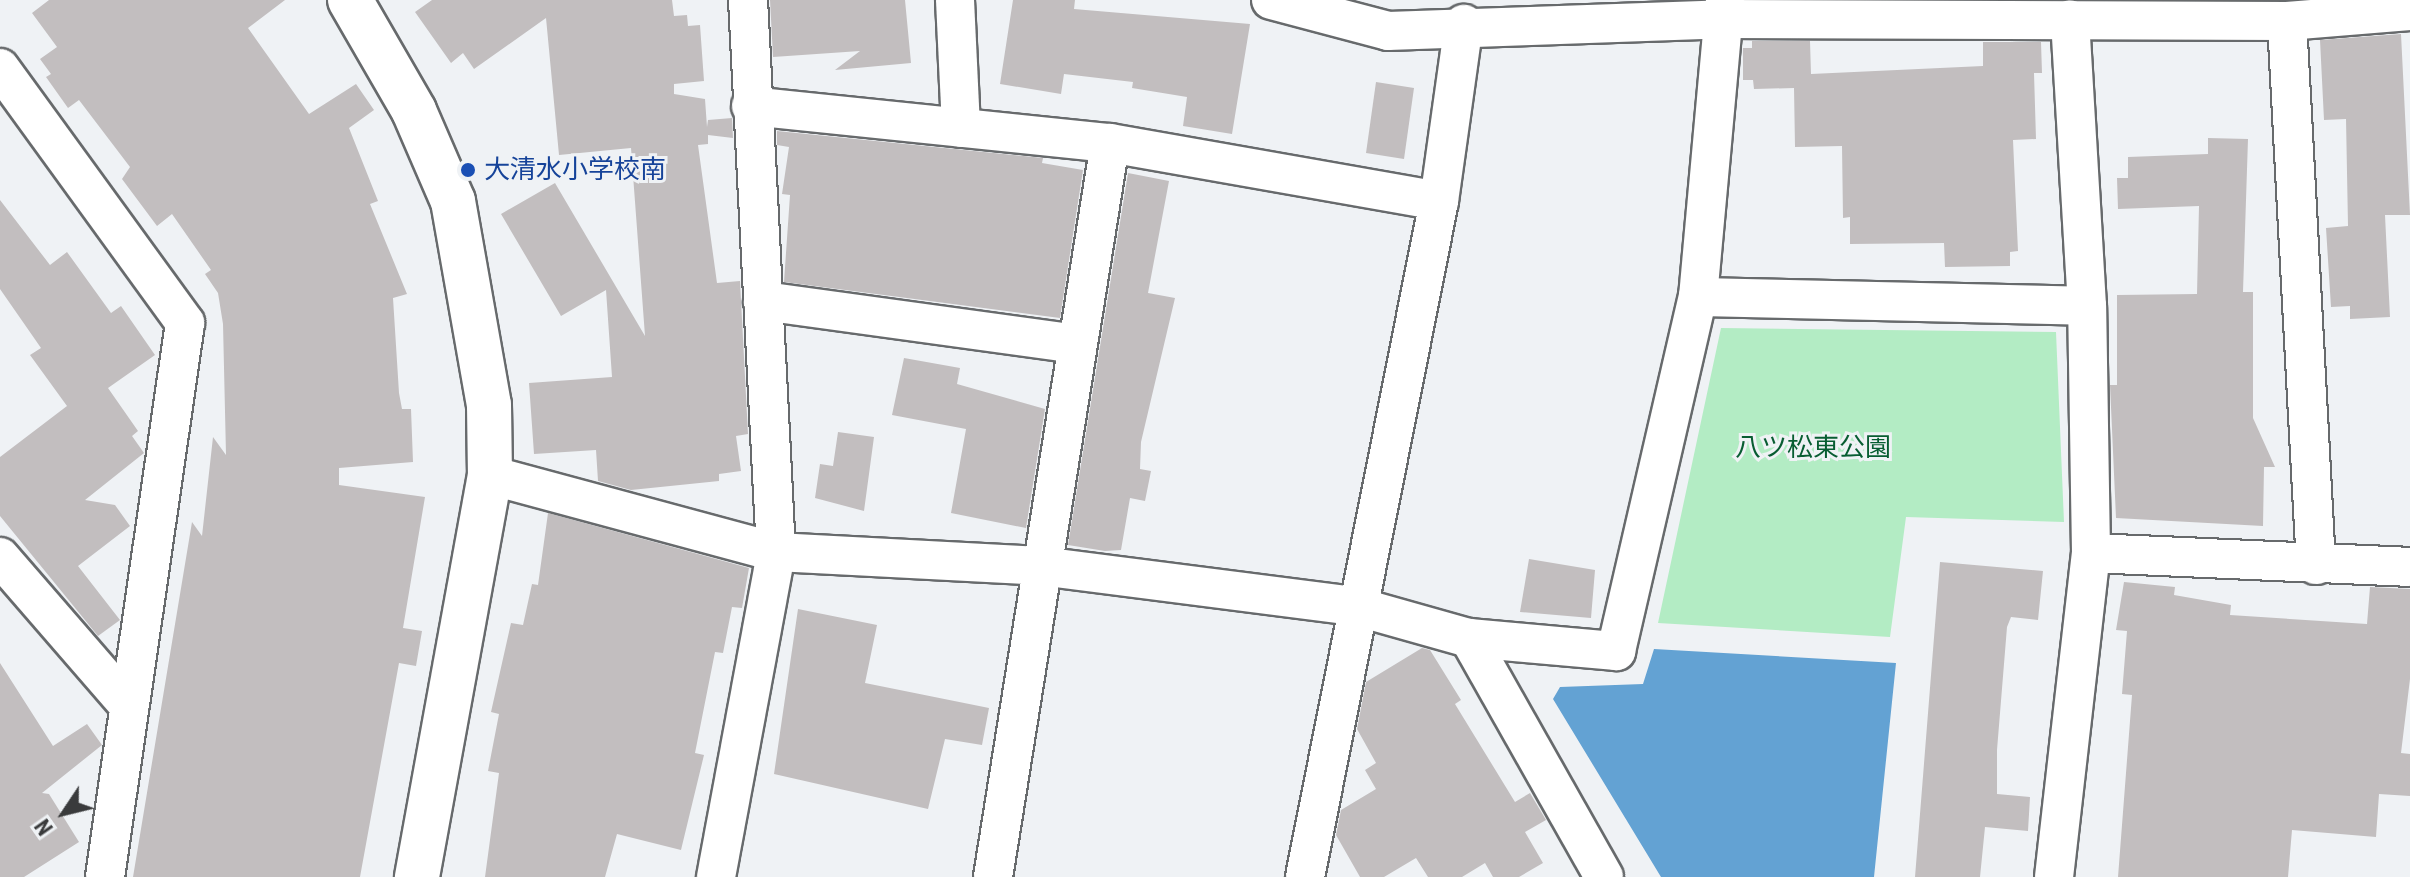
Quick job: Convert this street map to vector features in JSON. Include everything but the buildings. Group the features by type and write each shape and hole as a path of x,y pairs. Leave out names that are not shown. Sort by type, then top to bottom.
{"street":[{"path":"350,0 414,111 453,201 489,405 490,475 417,877"},
{"path":"716,877 776,552 748,0"},
{"path":"955,0 961,128"},
{"path":"1271,0 1388,31 1724,10 2070,20 2287,21 2410,11"},
{"path":"490,475 776,552 1041,566 1355,606 1469,638 1616,651 1698,297 1724,10"},
{"path":"2054,877 2091,553 2087,306 2070,20"},
{"path":"2287,21 2316,565"},
{"path":"1305,877 1355,606 1439,201 1464,24"},
{"path":"0,68 185,323 105,877"},
{"path":"751,106 1110,143 1439,201"},
{"path":"993,877 1110,143"},
{"path":"1698,297 2087,306"},
{"path":"763,301 1077,344"},
{"path":"2091,553 2410,567"},
{"path":"0,557 129,706"},
{"path":"1469,638 1604,877"}],"green space":[{"name":"八ツ松東公園","path":"1721,328 2056,332 2064,522 1906,517 1890,637 1658,623"}],"water":[{"path":"1654,649 1896,663 1874,877 1661,877 1553,699 1560,687 1643,684"}],"place":[{"name":"大清水小学校南","path":"468,170"}]}
